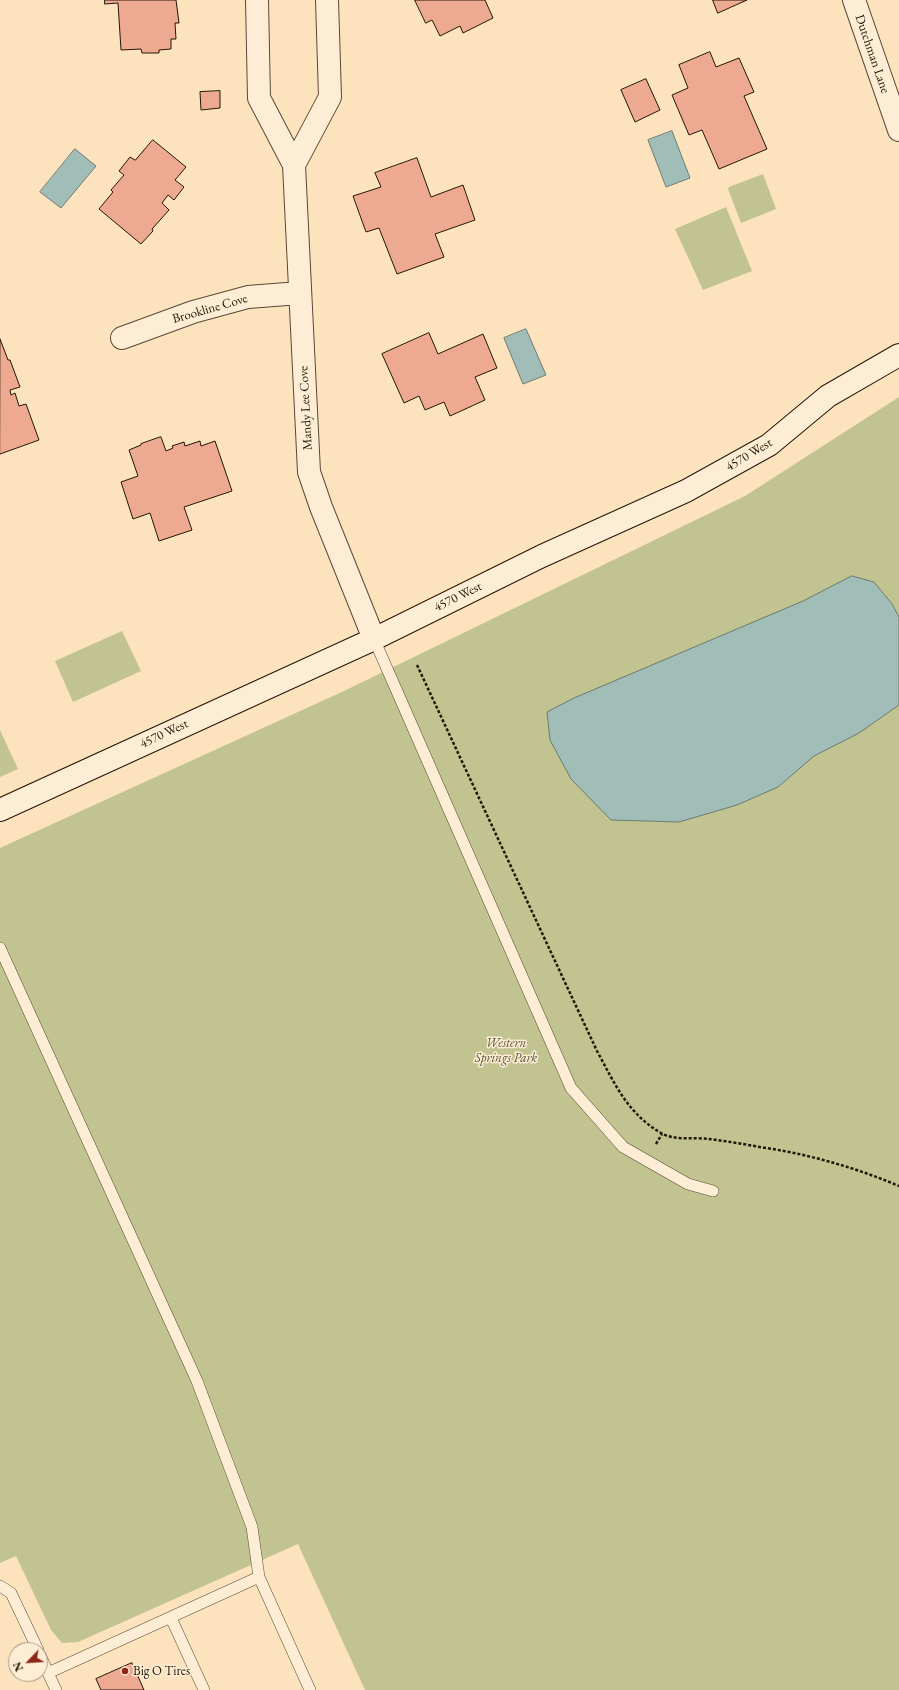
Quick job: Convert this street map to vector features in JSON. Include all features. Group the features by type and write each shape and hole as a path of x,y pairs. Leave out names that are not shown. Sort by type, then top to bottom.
{"street":[{"name":"Mandy Lee Cove","path":"257,0 259,98 294,166 309,472 320,506 374,638"},
{"path":"294,166 330,97 327,0"},
{"name":"Dutchman Lane","path":"854,0 899,130"},
{"name":"Brookline Cove","path":"122,338 194,312 248,297 300,293"},
{"name":"4570 West","path":"0,810 374,638 542,556 686,492 769,446 828,396 899,355"}],"lane":[{"path":"374,638 571,1088 623,1147 688,1184 713,1191"},
{"path":"0,948 196,1381 252,1527 259,1577 310,1690"},
{"path":"56,1690 48,1673 259,1577"},
{"path":"0,1586 6,1588 11,1593 34,1642"},
{"path":"171,1618 204,1690"}],"path":[{"path":"417,665 597,1051 618,1088 634,1112 662,1134 674,1137 708,1139 812,1157 867,1173 899,1186"}],"green space":[{"path":"763,174 776,209 741,223 728,189 729,187"},
{"path":"726,207 752,271 703,290 675,229"},
{"name":"Western Springs Park","path":"899,397 899,1690 365,1690 298,1544 78,1642 62,1643 51,1630 16,1556 0,1563 0,848 344,691 745,496"},
{"path":"122,631 141,671 73,702 55,661"},
{"path":"0,730 18,769 0,777"}],"water":[{"path":"672,131 690,178 666,187 648,140"},
{"path":"75,149 96,166 61,208 40,192"},
{"path":"526,329 546,375 523,384 504,338"},
{"path":"852,576 874,582 892,604 899,617 899,705 859,733 814,756 778,787 737,805 679,822 611,820 571,779 550,740 547,712 574,698 803,601"}],"building":[{"path":"105,0 176,0 179,23 175,23 176,39 171,39 171,49 159,50 159,53 142,53 141,49 121,50 118,3 105,4"},
{"path":"415,0 485,0 493,18 463,33 460,26 440,36 432,20 426,23"},
{"path":"713,0 747,0 718,13"},
{"path":"710,52 716,67 739,58 754,92 744,96 767,149 719,169 702,130 689,135 672,95 688,88 679,65"},
{"path":"646,79 660,110 635,122 621,90"},
{"path":"220,91 220,108 201,110 200,92"},
{"path":"153,140 186,167 175,180 184,187 174,200 168,195 162,203 169,210 141,244 99,209 113,192 111,190 124,175 119,171 130,157 135,160"},
{"path":"417,158 431,197 463,185 475,220 435,234 444,257 397,274 379,228 366,232 353,196 381,187 375,173"},
{"path":"429,333 438,354 483,334 497,368 475,377 485,400 450,416 444,402 425,410 419,396 404,403 382,354"},
{"path":"0,339 20,387 10,390 11,395 15,393 19,406 26,404 39,440 0,454"},
{"path":"161,437 166,451 173,448 172,446 184,442 185,446 200,441 201,446 215,441 232,491 184,507 192,530 159,541 150,513 133,519 121,482 138,476 129,450"},
{"name":"Big O Tires","path":"132,1663 144,1690 101,1690 96,1679"}],"place":[{"name":"Big O Tires","path":"125,1671"}]}
